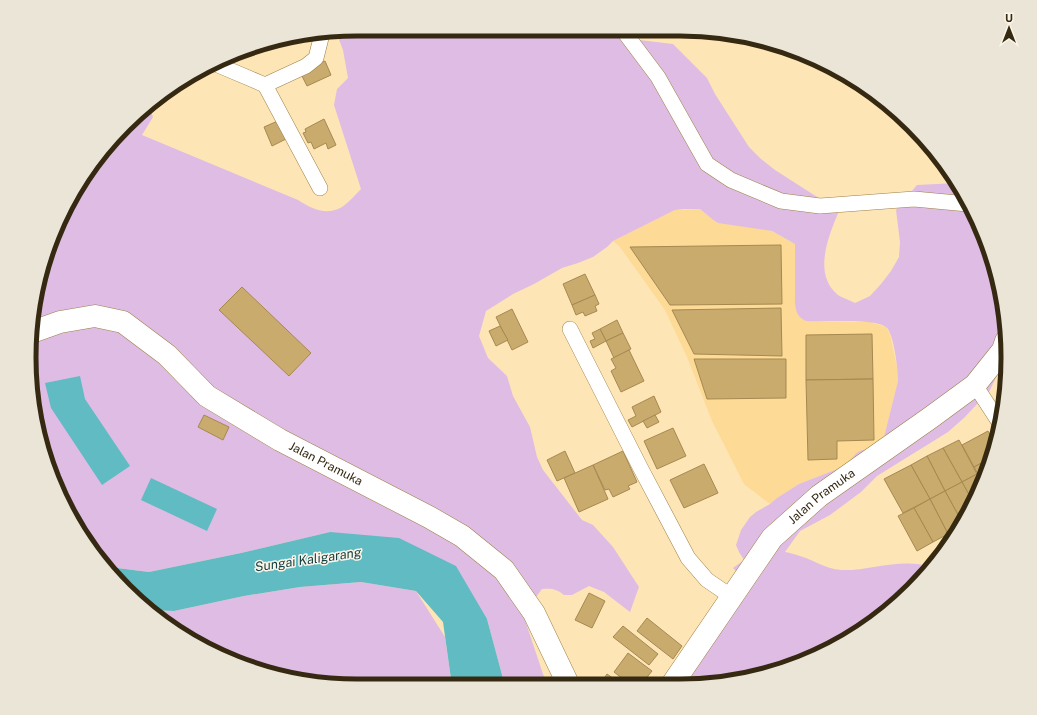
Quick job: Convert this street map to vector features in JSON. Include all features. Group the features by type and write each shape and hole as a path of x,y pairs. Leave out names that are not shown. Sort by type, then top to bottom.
{"main road":[{"name":"Jalan Pramuka","path":"38,330 60,322 95,316 123,322 167,355 207,396 280,440 429,516 462,536 504,570 534,613 566,679"},
{"name":"Jalan Pramuka","path":"676,679 772,538 819,496 975,385 1001,353"}],"street":[{"path":"627,36 658,77 707,164 731,180 781,201 820,206 914,199 962,203"},
{"path":"265,85 306,66 316,58 321,39"},
{"path":"221,66 265,85 320,188"},
{"path":"570,329 688,558 707,580 732,597"},
{"path":"975,385 995,417"}],"shaded area":[{"path":"613,36 673,44 707,78 715,94 749,147 775,170 839,211 827,243 824,266 830,286 838,295 855,303 870,296 891,271 899,257 900,242 896,210 917,185 950,183 977,234 990,274 998,316 1001,368 990,390 965,417 948,432 877,476 861,492 830,515 800,531 785,552 830,568 841,570 909,563 924,565 907,585 875,613 858,625 803,655 742,673 688,679 751,587 733,568 744,560 736,545 741,530 750,517 799,484 845,466 858,452 880,444 883,441 898,381 893,344 889,331 886,327 880,324 860,321 806,321 799,316 795,303 795,244 772,231 718,223 700,209 675,210 613,241 593,257 562,268 513,294 486,311 479,336 488,358 507,376 513,396 530,427 537,457 543,470 582,520 593,525 613,547 639,587 630,612 604,592 589,586 572,595 564,595 554,589 542,589 523,614 545,679 503,679 487,619 330,532 241,553 149,572 115,568 90,536 69,500 53,461 42,420 37,379 37,336 42,295 60,234 79,197 102,162 130,130 151,112 153,117 142,135 298,200 314,209 330,211 342,207 361,189 334,105 337,89 348,78 343,50 338,37"},
{"path":"700,209 712,219 772,231 795,244 795,303 806,321 870,322 886,327 890,334 898,372 898,381 883,441 845,466 799,484 770,504 744,484 712,421 687,357 665,310 620,247 613,241 675,210"},
{"path":"361,582 416,591 445,637 451,679 358,679 295,673 234,655 197,636 159,610 174,611 244,596 300,587"}],"water":[{"path":"80,376 85,399 130,466 102,485 51,408 45,383"},
{"path":"151,478 217,509 207,531 141,500"},
{"name":"Sungai Kaligarang","path":"330,532 399,538 456,566 487,619 503,679 451,679 443,622 416,591 361,582 300,587 244,596 174,611 159,610 130,585 115,568 149,572 241,553"}],"building":[{"path":"325,61 331,75 307,86 300,72"},
{"path":"324,119 336,145 328,149 326,143 314,149 311,142 308,143 303,133 306,132 305,129"},
{"path":"280,120 288,138 272,146 264,127"},
{"path":"781,245 782,304 670,305 630,247"},
{"path":"585,274 595,295 572,305 563,284"},
{"path":"242,287 311,353 289,376 219,310"},
{"path":"595,295 599,304 595,306 597,311 585,316 583,312 576,315 572,305"},
{"path":"781,308 782,356 694,354 672,310"},
{"path":"512,309 528,342 512,350 496,317"},
{"path":"617,320 623,333 606,341 600,329"},
{"path":"500,326 508,340 496,346 489,331"},
{"path":"600,329 606,341 593,348 590,341 595,339 592,333"},
{"path":"623,333 631,349 614,358 606,341"},
{"path":"872,334 873,379 806,380 806,335"},
{"path":"629,350 644,381 621,392 611,371 616,368 611,359"},
{"path":"694,359 786,359 786,398 707,399"},
{"path":"873,379 874,440 837,441 837,459 808,460 806,380"},
{"path":"654,396 661,412 632,427 628,420 636,416 632,407"},
{"path":"204,415 229,427 223,440 198,427"},
{"path":"655,415 659,422 647,428 643,421"},
{"path":"673,428 686,456 657,469 644,441"},
{"path":"988,431 991,437 984,462 974,467 962,445"},
{"path":"959,440 977,474 962,482 943,448"},
{"path":"943,448 962,482 945,491 927,456"},
{"path":"565,451 575,473 557,481 547,460"},
{"path":"623,451 637,482 628,486 630,489 613,497 609,489 605,490 593,465"},
{"path":"927,456 945,491 930,499 911,465"},
{"path":"984,462 979,476 974,467"},
{"path":"704,464 718,493 684,508 670,480"},
{"path":"593,465 608,499 579,512 564,478"},
{"path":"911,465 930,499 903,513 884,479"},
{"path":"977,474 979,477 970,496 962,482"},
{"path":"962,482 970,496 959,516 945,491"},
{"path":"945,491 959,516 948,534 948,534 930,499"},
{"path":"930,499 948,534 933,542 914,508"},
{"path":"914,508 933,542 917,551 898,516"},
{"path":"589,593 605,601 592,628 575,620"},
{"path":"647,618 682,646 673,659 637,631"},
{"path":"623,626 658,654 649,665 613,637"},
{"path":"628,653 652,671 646,679 623,679 614,672"},
{"path":"607,674 614,679 604,679"}]}
